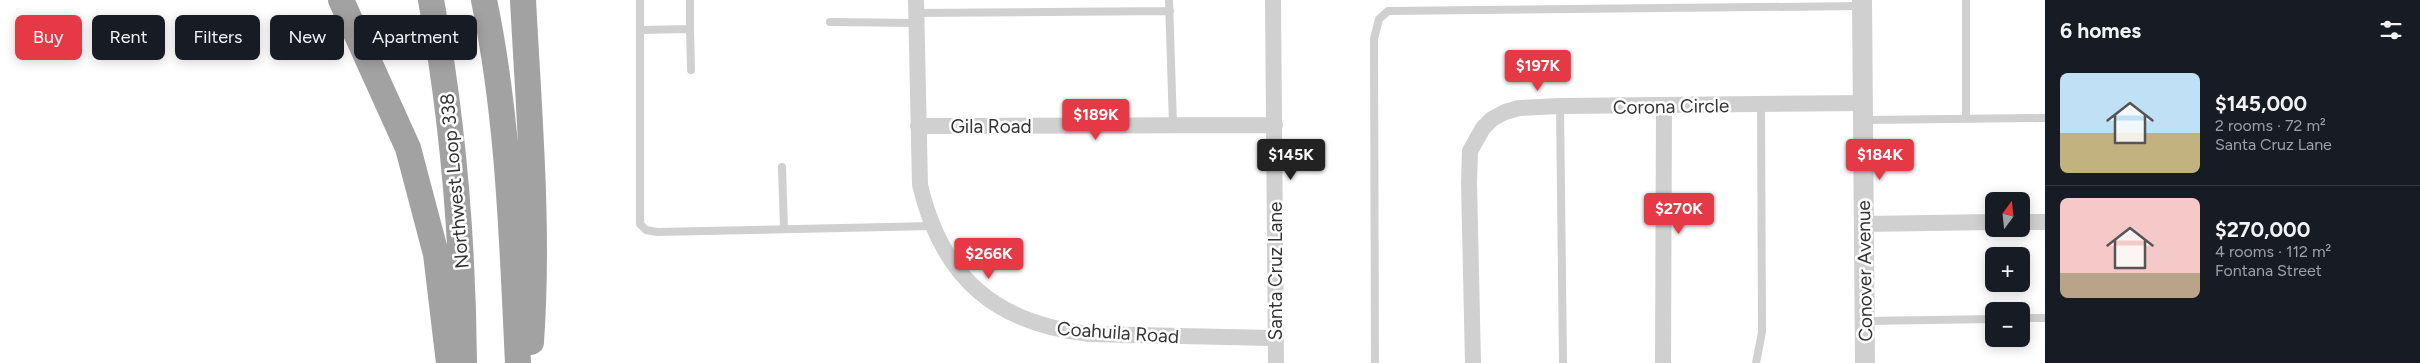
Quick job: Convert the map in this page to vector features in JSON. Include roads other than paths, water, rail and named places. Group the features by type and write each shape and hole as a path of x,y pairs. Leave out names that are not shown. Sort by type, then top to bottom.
{"highway":[{"path":"341,0 408,148 436,254 449,363"},
{"name":"Northwest Loop 338","path":"430,0 446,90 458,198 464,307 464,363"},
{"path":"484,0 497,78 508,166 518,363"},
{"path":"523,0 529,119 534,298 530,363"},
{"path":"529,119 536,72 532,0"}],"street":[{"name":"Santa Cruz Lane","path":"1273,0 1276,363"},
{"name":"Conover Avenue","path":"1862,3 1865,363"},
{"name":"Coahuila Road","path":"916,12 920,185 932,226 940,243 957,268 978,291 1003,309 1030,322 1060,331 1090,334 1276,338"},
{"name":"Corona Circle","path":"1472,363 1470,151 1483,128 1492,119 1505,112 1519,108 1560,106 1761,105 1863,111"},
{"path":"1663,363 1664,106"},
{"name":"Gila Road","path":"918,126 1275,125"},
{"path":"1863,224 1985,222"},
{"path":"2030,222 2045,222"}],"lane":[{"path":"640,0 640,224 646,230 657,232 932,226"},
{"path":"690,0 691,70"},
{"path":"1169,0 1173,125"},
{"path":"1966,0 1966,119"},
{"path":"1374,363 1374,39 1379,19 1388,11 1862,3"},
{"path":"830,22 916,12 1170,11"},
{"path":"640,30 690,28"},
{"path":"1756,363 1762,332 1761,105"},
{"path":"1560,106 1563,363"},
{"path":"1863,111 1966,119 2045,118"},
{"path":"782,167 784,229"},
{"path":"2030,318 2045,318"},
{"path":"1864,321 1985,319"}]}
